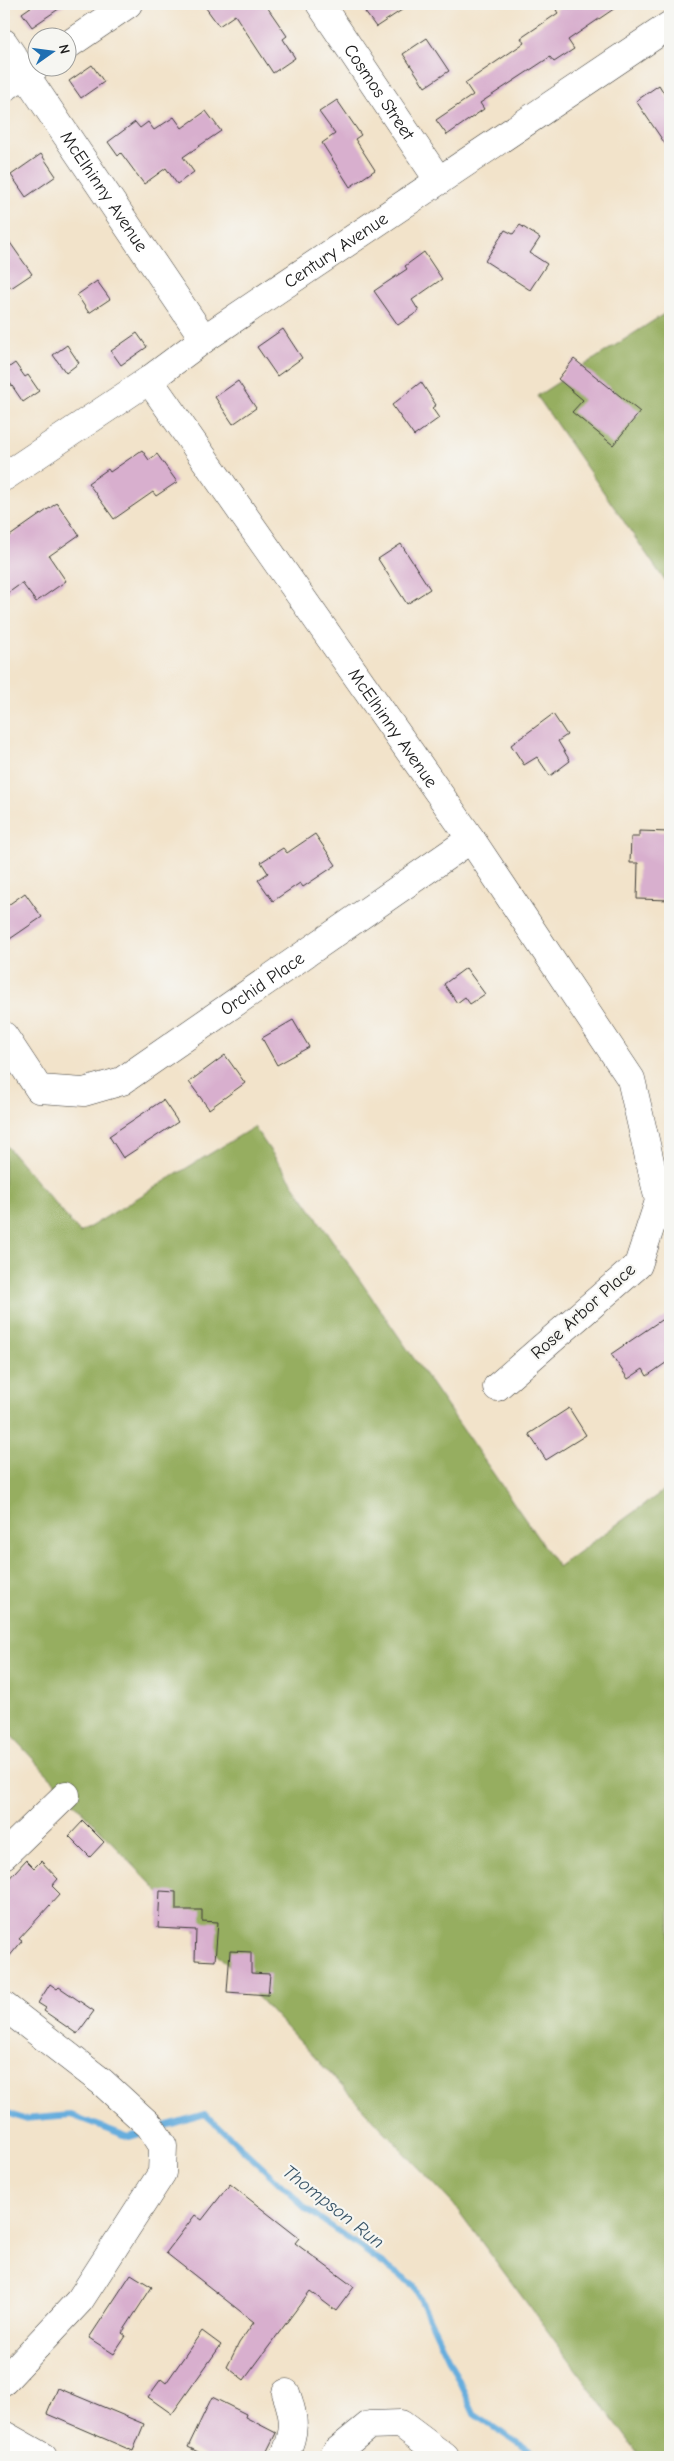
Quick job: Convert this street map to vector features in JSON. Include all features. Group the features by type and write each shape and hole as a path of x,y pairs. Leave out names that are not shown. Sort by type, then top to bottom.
{"street":[{"path":"78,38 128,4"},
{"name":"Cosmos Street","path":"320,4 439,181"},
{"path":"666,4 670,11"},
{"name":"Century Avenue","path":"4,477 149,380 204,339 670,25"},
{"name":"McElhinny Avenue","path":"4,42 28,65"},
{"path":"4,88 28,72"},
{"name":"McElhinny Avenue","path":"38,78 204,339"},
{"name":"McElhinny Avenue","path":"149,380 470,839 631,1079"},
{"name":"Orchid Place","path":"4,1036 39,1089 84,1092 122,1081 470,839"},
{"name":"Rose Arbor Place","path":"497,1387 638,1266 659,1201 631,1079"},
{"path":"4,1855 66,1795"},
{"path":"4,2006 102,2082 156,2136 162,2173 80,2300 4,2381"},
{"path":"284,2457 292,2440 294,2414 286,2393"},
{"path":"333,2457 336,2452 369,2426 401,2424 445,2457"},
{"path":"4,2435 43,2457"}],"green space":[{"path":"670,310 670,588 537,396"},
{"path":"254,1127 558,1567 670,1486 670,2457 641,2457 454,2205 4,1728 4,1143 80,1233"}],"building":[{"path":"35,4 66,4 32,27 22,13"},
{"path":"203,4 265,4 287,36 283,39 295,58 273,73 235,15 219,26"},
{"path":"378,4 411,4 376,27 365,12"},
{"path":"566,4 621,4 568,40 574,49 554,62 550,57 480,103 484,109 447,135 436,120 473,95 465,83 524,43 521,38 558,13 556,10"},
{"path":"427,38 449,71 425,87 403,54"},
{"path":"92,65 104,82 81,98 69,81 78,78 78,75"},
{"path":"659,85 670,103 670,151 636,101"},
{"path":"337,100 361,135 355,139 375,170 350,187 322,143 335,134 319,112"},
{"path":"206,111 221,131 183,157 194,172 177,184 166,168 144,184 121,153 118,156 108,142 135,122 140,128 148,122 154,130 174,117 182,128"},
{"path":"41,154 56,176 26,197 11,175"},
{"path":"520,225 540,238 530,253 547,264 530,290 485,261 505,230 513,234"},
{"path":"4,234 32,274 11,288 4,278"},
{"path":"424,252 442,279 412,300 419,311 398,325 374,291 407,269 405,266"},
{"path":"97,281 110,299 89,313 77,295"},
{"path":"283,329 302,358 277,376 257,347"},
{"path":"137,333 147,347 121,365 111,351"},
{"path":"67,345 79,363 66,373 53,355"},
{"path":"574,359 640,412 613,445 572,412 583,400 558,379"},
{"path":"15,363 25,377 28,375 39,391 23,402 4,374 4,371"},
{"path":"238,381 256,408 233,424 215,397"},
{"path":"421,382 436,405 432,408 439,418 414,436 392,405"},
{"path":"142,450 149,460 157,454 177,482 156,496 153,492 114,519 88,483 108,469 110,472"},
{"path":"57,503 79,535 49,556 66,581 36,602 22,583 4,596 4,540"},
{"path":"401,544 430,589 407,604 378,559"},
{"path":"553,714 567,735 558,741 570,761 550,776 537,757 524,765 511,745"},
{"path":"639,831 669,832 670,900 637,899 638,863 630,863 631,837 639,837"},
{"path":"315,834 336,865 303,887 300,883 273,901 258,880 268,873 261,862 283,848 287,853"},
{"path":"25,893 42,917 4,943 4,908"},
{"path":"466,968 485,994 470,1004 465,997 457,1003 444,984"},
{"path":"293,1020 309,1047 277,1065 262,1038"},
{"path":"225,1055 245,1083 209,1109 189,1082"},
{"path":"163,1100 178,1122 123,1158 109,1136"},
{"path":"670,1314 670,1360 647,1376 643,1369 628,1379 611,1354"},
{"path":"569,1408 586,1435 546,1460 529,1434"},
{"path":"83,1821 104,1842 90,1857 69,1836"},
{"path":"26,1860 34,1868 41,1861 58,1879 52,1886 60,1894 19,1939 22,1941 4,1963 4,1884"},
{"path":"160,1891 176,1892 176,1910 202,1910 202,1921 218,1922 215,1961 195,1960 196,1930 158,1928"},
{"path":"230,1951 251,1952 251,1973 270,1974 268,1995 227,1992"},
{"path":"50,1984 57,1989 59,1987 94,2011 77,2034 44,2011 46,2008 38,2003"},
{"path":"230,2184 299,2238 295,2243 354,2287 336,2311 310,2291 244,2380 227,2367 239,2343 254,2322 166,2253 195,2215 202,2220"},
{"path":"131,2274 152,2287 122,2333 126,2336 114,2354 89,2338"},
{"path":"202,2331 221,2345 172,2414 148,2397 161,2379 166,2383"},
{"path":"58,2388 144,2424 133,2451 47,2414"},
{"path":"212,2397 246,2414 245,2417 276,2433 264,2457 208,2457 188,2447"}],"waterway":[{"name":"Thompson Run","path":"4,2111 23,2119 71,2115 129,2137 146,2132"},
{"name":"Thompson Run","path":"158,2128 205,2114 307,2209 414,2286 475,2415 537,2456 545,2457"}]}
